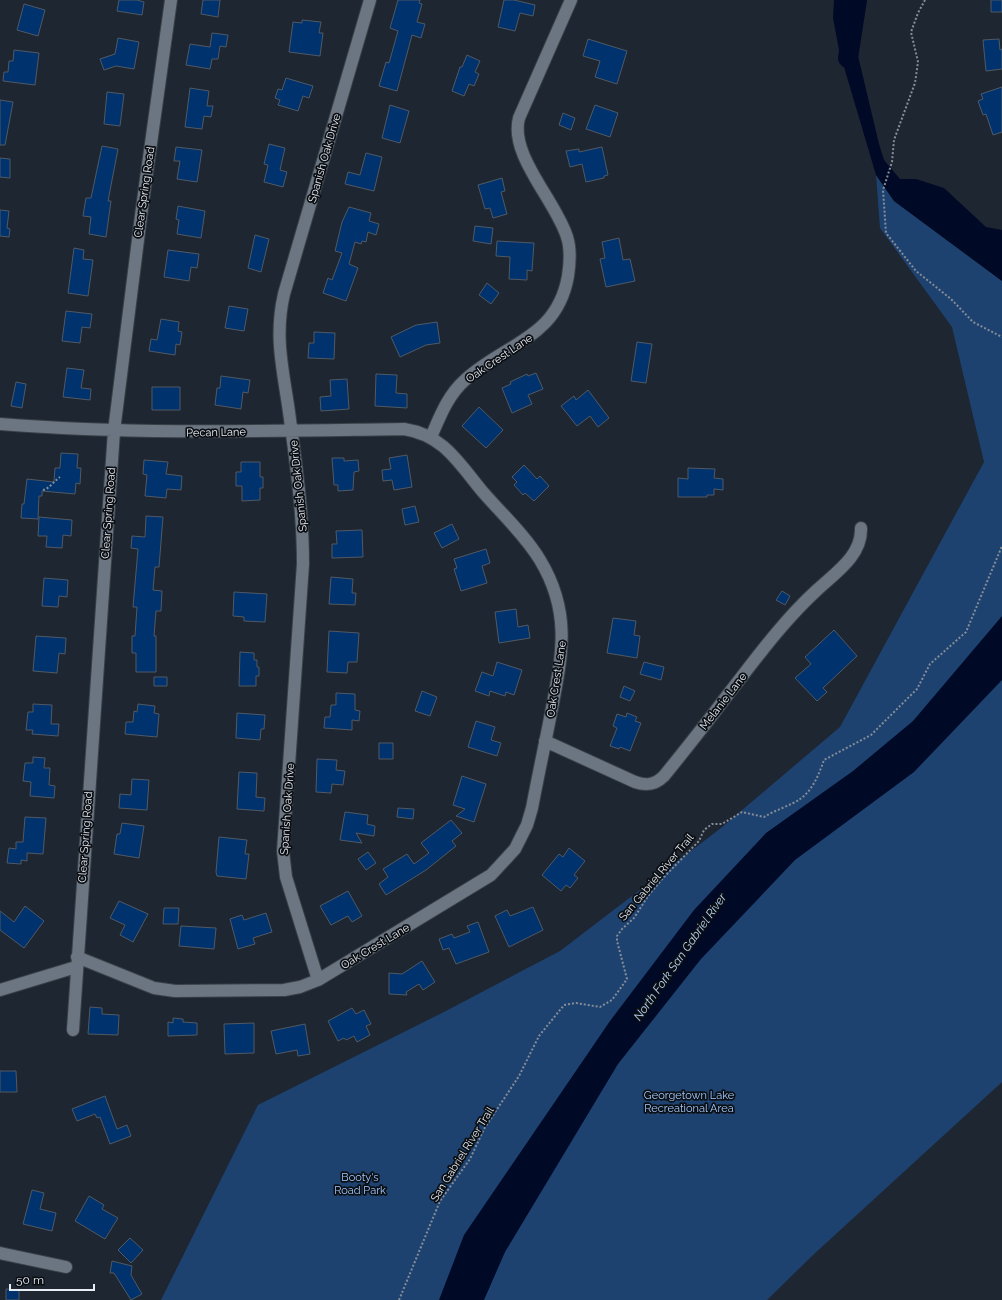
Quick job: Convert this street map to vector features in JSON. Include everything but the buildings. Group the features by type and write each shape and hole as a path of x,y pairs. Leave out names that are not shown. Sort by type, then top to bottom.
{"street":[{"name":"Clear Spring Road","path":"73,1030 76,962 114,431 142,208 171,0"},
{"name":"Spanish Oak Drive","path":"318,980 286,877 283,851 303,564 303,525 292,430 279,346 280,313 370,0"},
{"name":"Oak Crest Lane","path":"76,962 154,988 175,991 284,990 300,988 318,980 483,880 504,863 515,849 527,825 562,657 563,637 557,597 550,578 534,552 448,451 431,437 448,400 464,380 538,330 558,305 564,291 570,260 567,238 562,224 519,147 517,130 519,118 553,45 571,0"},
{"name":"Pecan Lane","path":"0,424 114,431 168,432 404,429 416,431 431,437"},
{"name":"Melanie Lane","path":"545,741 635,782 644,785 657,782 664,776 699,732 774,634 799,607 851,557 859,546 862,528"},
{"path":"0,990 76,962"},
{"path":"0,1253 66,1267"}],"path":[{"path":"925,0 918,13 912,32 918,62 915,83 894,140 892,162 883,190 886,233 916,271 951,299 973,322 1002,337"},
{"path":"43,490 48,488 52,482 60,477"},
{"name":"San Gabriel River Trail","path":"399,1300 440,1202 470,1159 484,1130 519,1076 540,1036 564,1005 576,1003 600,1007 612,1000 627,979 617,936 634,918 648,896 699,841 704,830 712,824 722,824 742,812 764,817 776,809 800,799 818,779 824,760 870,735 917,688 930,664 966,632 1002,546"}],"green space":[{"name":"Georgetown Lake Recreational Area","path":"876,175 894,201 1002,281 1002,1082 813,1255 767,1300 161,1300 258,1105 444,1012 560,951 721,828 840,727 984,462 952,327 880,228"}],"water":[{"path":"834,0 851,0 849,18 884,160 900,179 916,179 944,188 986,227 1002,230 1002,281 894,201 876,175 839,50 833,18"},
{"path":"1002,616 1002,680 914,772 795,860 701,959 618,1064 505,1252 484,1300 439,1300 464,1235 610,1021 694,910 766,833 853,771 913,721"}],"waterway":[{"name":"North Fork San Gabriel River","path":"848,58 857,0"}],"park label":[{"name":"Booty's Road Park","path":"360,1183"}]}
